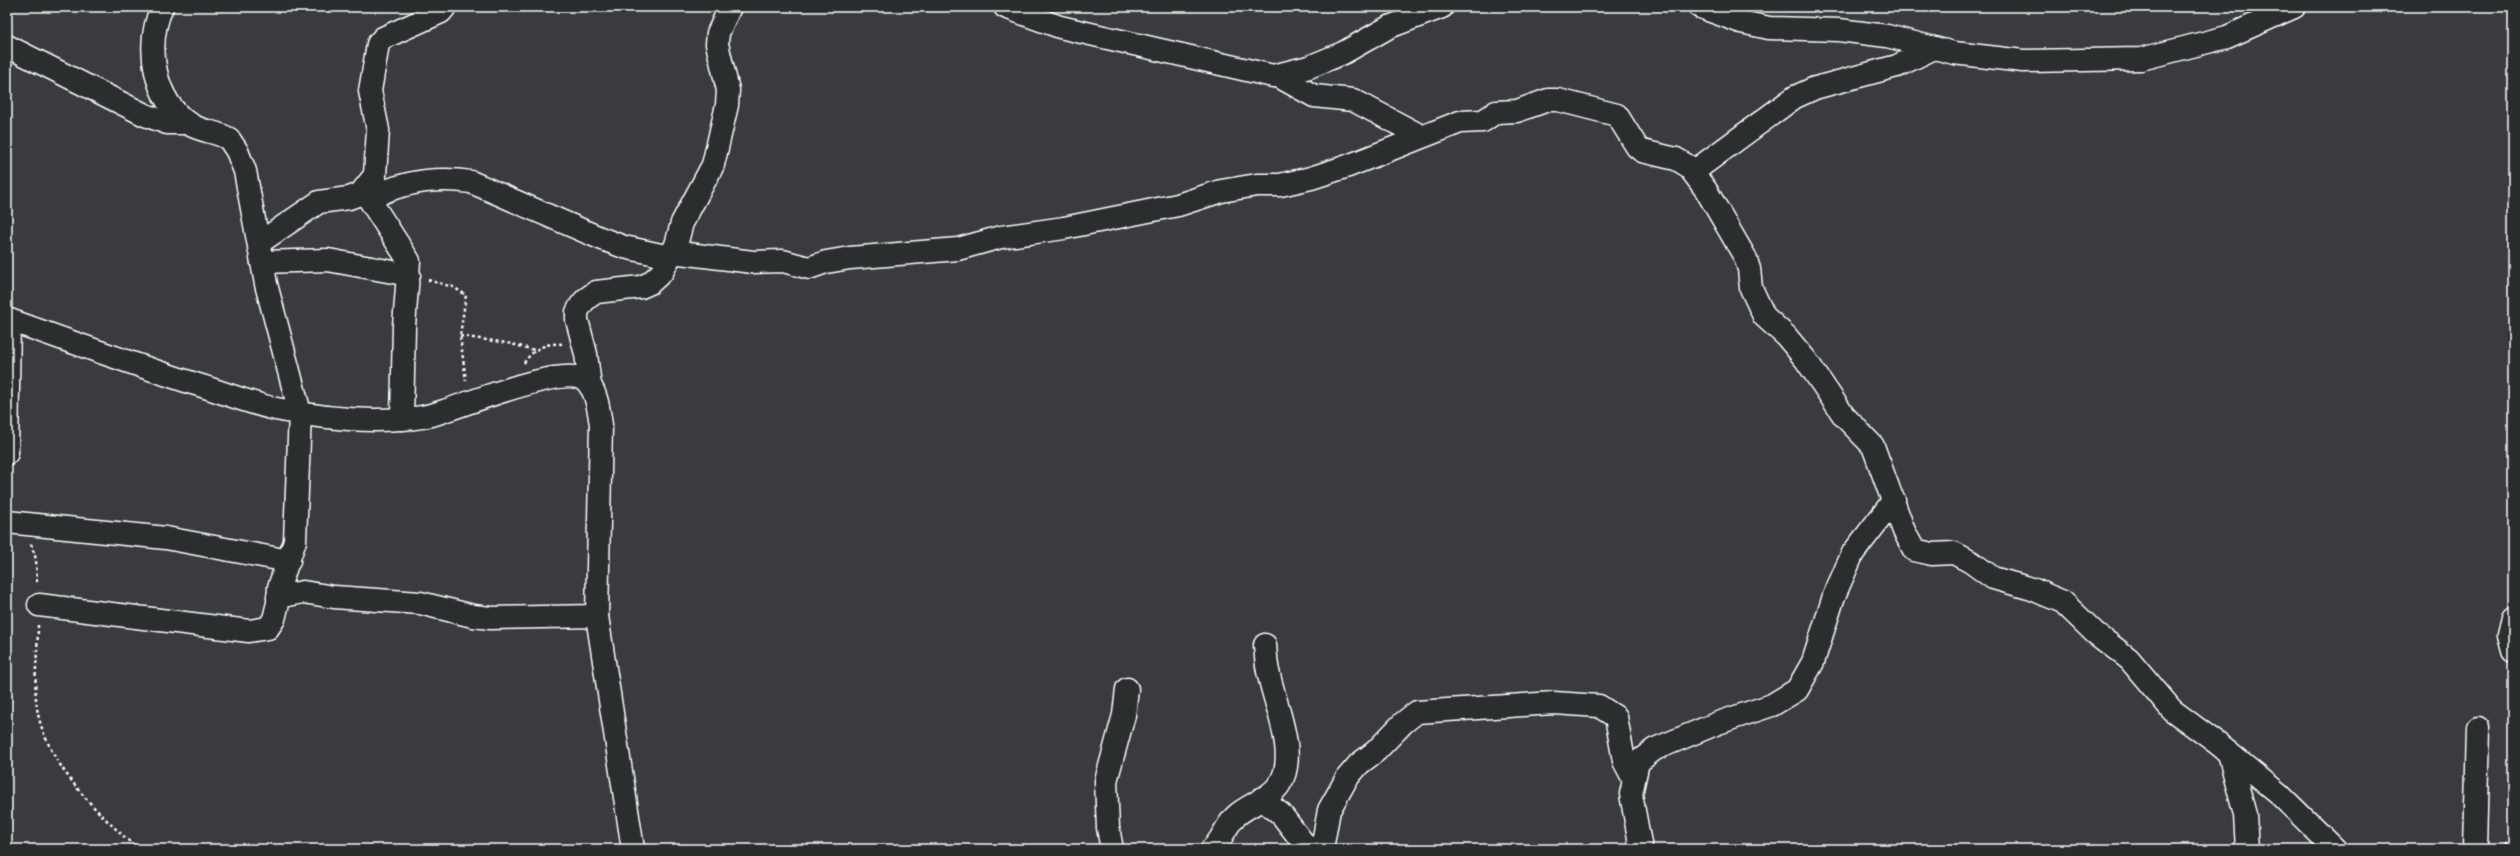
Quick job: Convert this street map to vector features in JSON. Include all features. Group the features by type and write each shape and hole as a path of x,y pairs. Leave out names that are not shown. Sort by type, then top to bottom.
{"street":[{"path":"39,605 228,630 261,631 268,628 274,619 279,587 288,565 295,541 300,413 260,253 244,171 237,151 229,139 224,136 202,131 189,123 176,112 164,96 159,84 154,61 154,44 162,7"},
{"path":"367,195 375,175 378,160 378,130 370,91 378,44 383,38 441,12 445,7"},
{"path":"634,849 597,616 601,425 598,404 590,386 585,350 577,320 577,312 586,299 596,292 641,287 650,283 662,272 671,255 682,223 713,165 727,105 728,90 717,44 718,33 730,7"},
{"path":"1005,7 1060,27 1278,76 1314,96 1353,100 1421,136"},
{"path":"1278,76 1309,67 1343,53 1389,27 1442,7"},
{"path":"1700,7 1740,22 1769,28 1839,30 1887,36 1954,53 2023,61 2141,58 2227,36 2294,7"},
{"path":"7,46 145,115 167,123 189,123"},
{"path":"1693,172 1795,97 1815,88 1897,66 1934,48"},
{"path":"260,253 319,202 367,195 413,184 452,179 471,182 624,247 671,255 753,262 783,261 809,268 826,262 850,258 958,249 1001,237 1064,228 1178,205 1221,191 1257,185 1280,185 1311,178 1348,166 1421,136 1460,122 1483,121 1496,112 1517,111 1548,100 1558,100 1617,115 1637,148 1642,151 1676,159 1693,172 1745,257 1750,269 1751,288 1764,316 1786,336 1806,360 1844,416 1873,446 1894,500 1904,531 1914,550 1932,554 1954,553 1971,562 1993,578 2032,589 2063,602 2095,633 2129,659 2172,710 2230,753 2279,794 2335,849"},
{"path":"367,195 406,253 409,260 404,326 402,419"},
{"path":"260,253 328,260 409,275"},
{"path":"7,453 8,319 165,374 275,409 300,413 372,421 402,419 443,412 470,401 515,387 560,378 580,377 590,386"},
{"path":"1641,849 1631,794 1633,778 1638,762 1655,749 1718,723 1772,704 1797,690 1813,662 1834,596 1853,553 1894,500"},
{"path":"16,523 166,538 288,565 303,592"},
{"path":"278,597 303,592 334,597 420,603 473,616 491,618 597,616"},
{"path":"2513,617 2509,636 2513,650"},
{"path":"1212,849 1222,838 1234,818 1279,784 1284,773 1286,756 1283,727 1268,674 1265,645"},
{"path":"1112,849 1108,828 1106,781 1124,715 1127,689"},
{"path":"1322,849 1329,810 1347,778 1359,764 1376,751 1410,716 1424,710 1465,710 1554,703 1599,706 1616,717 1624,761 1633,778"},
{"path":"2475,849 2478,728"},
{"path":"2230,753 2245,816 2247,849"},
{"path":"1261,799 1281,814 1308,849"}],"path":[{"path":"409,275 463,292 466,300 462,316 460,336 463,369 470,401"},
{"path":"460,336 507,343 536,350 557,344 585,350"},
{"path":"515,387 521,369 536,350"},
{"path":"16,523 36,559 39,605 37,708 46,740 68,777 138,849"},
{"path":"2499,849 2513,838"}]}
